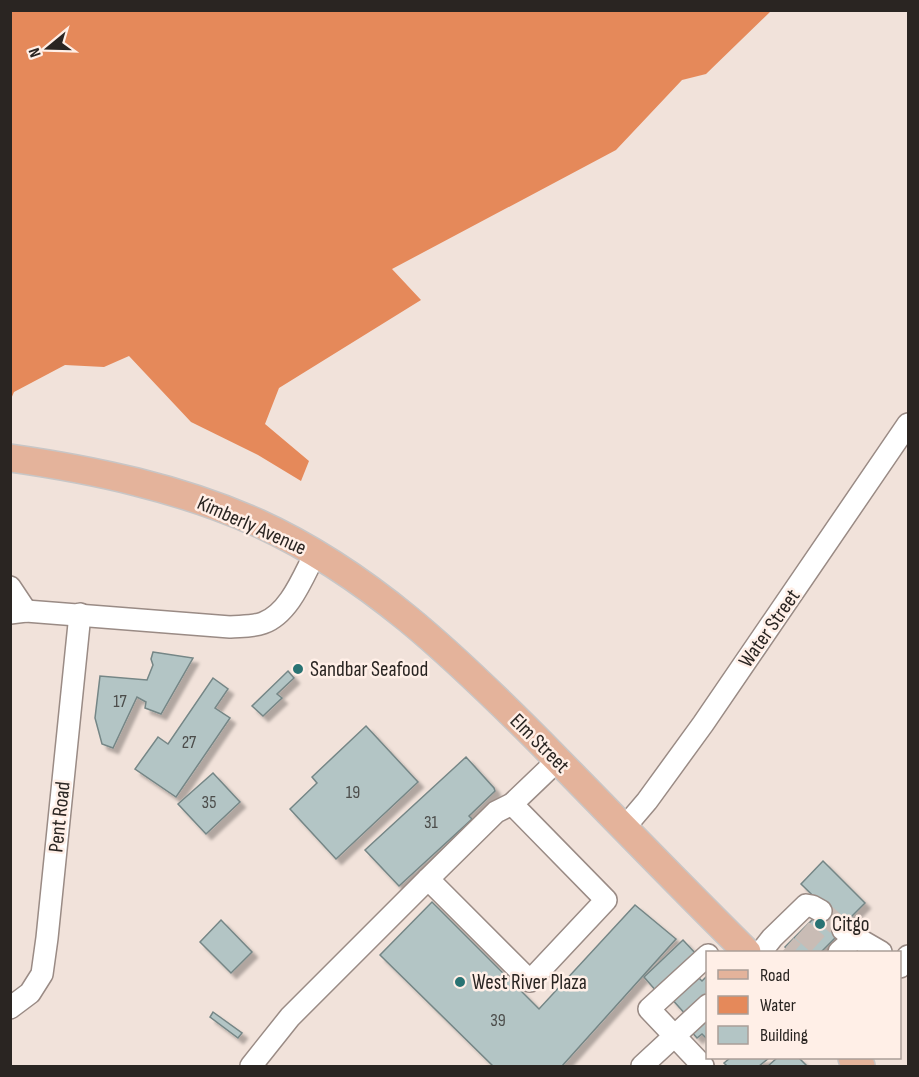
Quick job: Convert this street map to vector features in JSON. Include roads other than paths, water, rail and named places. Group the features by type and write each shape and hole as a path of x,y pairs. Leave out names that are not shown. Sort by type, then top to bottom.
{"main road":[{"name":"Kimberly Avenue","path":"16,459 113,476 187,496 259,524 315,554"},
{"name":"Elm Street","path":"315,554 401,612 468,670 624,828 723,949"}],"street":[{"name":"Water Street","path":"624,828 647,801 703,724 909,424"},
{"name":"Kimberly Avenue","path":"10,586 18,612 80,614 230,627 254,626 272,619 283,609 315,554"},
{"name":"Pent Road","path":"10,1008 30,993 42,974 80,614"},
{"path":"251,1066 290,1017 428,879 496,812 512,804 558,760"},
{"path":"428,879 530,981 606,900 512,804"},
{"path":"762,951 789,933 806,905 821,911"},
{"path":"831,951 849,934 879,951"},
{"path":"703,1066 649,1010 706,963"},
{"path":"642,1066 706,1007"}],"water":[{"path":"11,10 771,11 706,74 682,80 616,150 392,269 421,300 279,388 265,424 309,461 301,481 258,455 191,422 129,356 104,367 65,365 14,392 11,399"}],"tunnel":[{"path":"821,911 843,930"},
{"path":"802,930 824,950"},
{"path":"787,946 793,951"}],"place":[{"name":"Sandbar Seafood","path":"298,669"},
{"name":"Citgo","path":"820,924"},
{"name":"West River Plaza","path":"460,982"}]}
